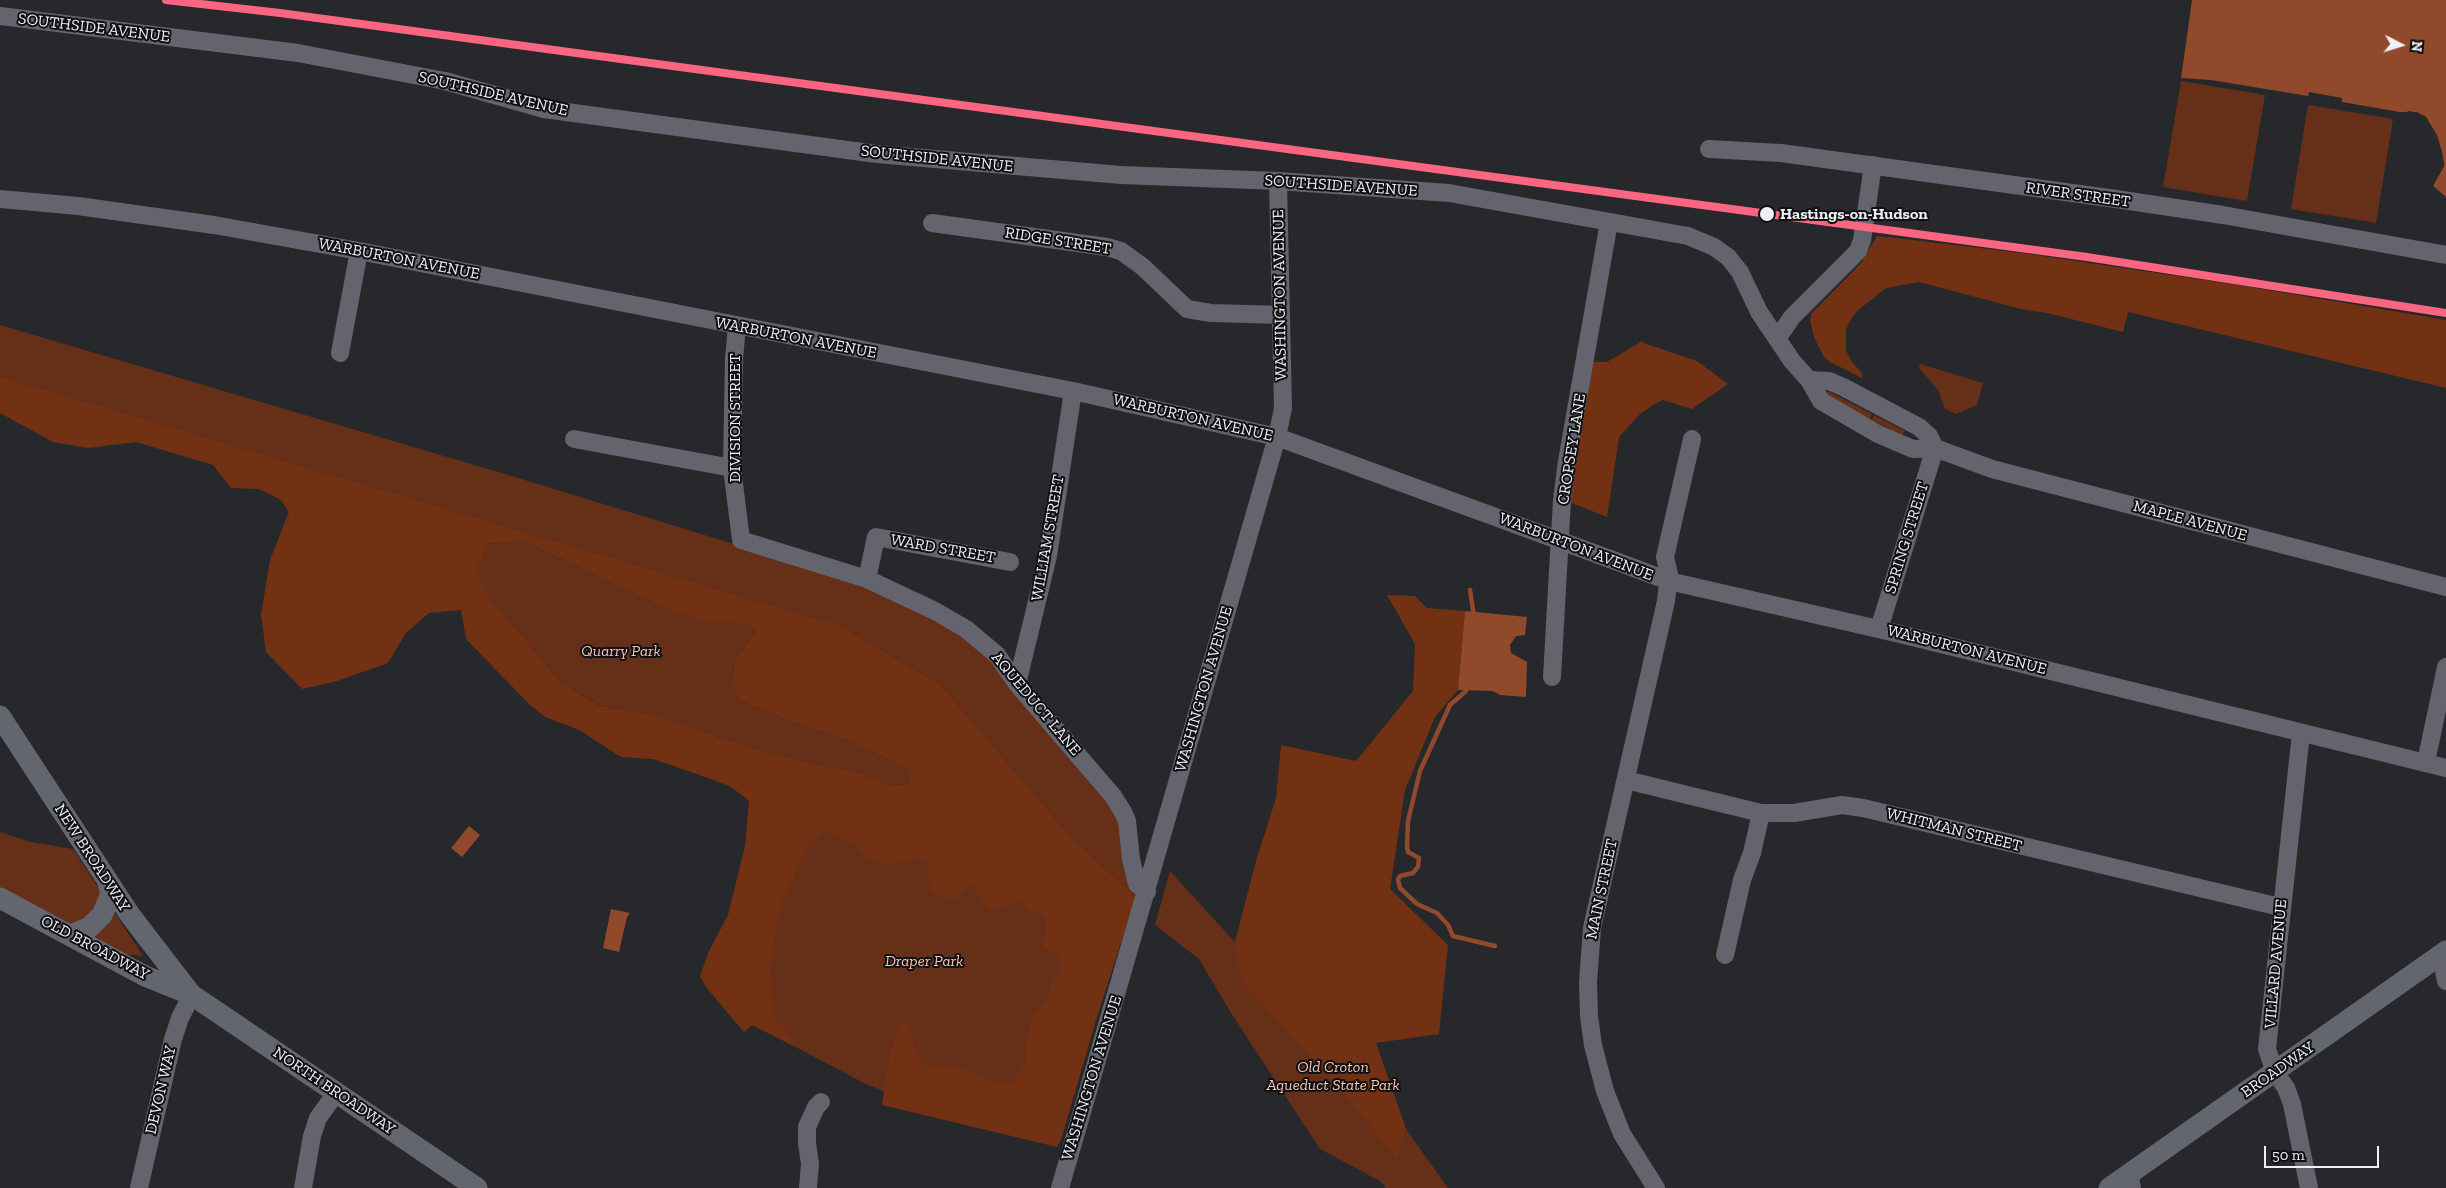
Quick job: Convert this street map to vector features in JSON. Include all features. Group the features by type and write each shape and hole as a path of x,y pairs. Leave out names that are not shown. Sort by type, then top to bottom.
{"main road":[{"name":"NEW BROADWAY","path":"0,716 140,930 192,995"},
{"path":"71,935 90,927 102,915 111,894 108,883"},
{"name":"OLD BROADWAY","path":"0,898 145,976 192,995"},
{"name":"BROADWAY","path":"2109,1188 2131,1181 2275,1072 2444,952"},
{"name":"NORTH BROADWAY","path":"192,995 477,1188"}],"street":[{"name":"SOUTHSIDE AVENUE","path":"0,16 298,53 445,81 544,109 877,154 1121,175 1278,181 1449,193 1688,236 1714,247 1728,258 1740,272 1759,312 1809,380 1821,401 1848,418 1913,449 1935,448"},
{"name":"RIVER STREET","path":"1709,149 1781,152 1872,170 2223,216 2446,255"},
{"path":"1777,339 1792,317 1852,258 1862,240 1872,170"},
{"name":"WASHINGTON AVENUE","path":"1060,1188 1148,892 1277,437 1283,408 1278,181"},
{"name":"WARBURTON AVENUE","path":"0,198 78,206 214,225 359,251 1073,391 1277,437 1669,581 1879,629 2446,768"},
{"name":"CROPSEY LANE","path":"1552,677 1562,500 1610,222"},
{"name":"RIDGE STREET","path":"932,223 1107,247 1121,251 1143,267 1187,309 1211,313 1281,315"},
{"path":"340,353 359,251"},
{"name":"DIVISION STREET","path":"737,326 734,359 732,468 741,540"},
{"path":"1809,380 1829,381 1919,427 1929,436 1935,448"},
{"name":"WILLIAM STREET","path":"1017,684 1048,556 1073,391"},
{"path":"574,439 732,468"},
{"path":"1669,581 1665,557 1692,440"},
{"name":"MAPLE AVENUE","path":"1935,448 1992,469 2446,587"},
{"name":"SPRING STREET","path":"1879,629 1935,448"},
{"name":"WARD STREET","path":"867,579 876,537 1010,562"},
{"name":"AQUEDUCT LANE","path":"741,540 867,579 935,611 966,629 997,655 1017,684 1107,789 1123,812 1127,821 1131,859 1137,884 1148,892"},
{"name":"MAIN STREET","path":"1656,1188 1626,1141 1612,1111 1600,1074 1588,1016 1588,982 1592,928 1669,581"},
{"path":"2426,762 2446,668"},
{"name":"VILLARD AVENUE","path":"2301,733 2280,907 2267,1049 2275,1072 2286,1088 2292,1104 2309,1188"},
{"name":"WHITMAN STREET","path":"1626,780 1761,813 1794,813 1842,805 1863,808 2280,907"},
{"path":"1724,955 1761,813"},
{"path":"2444,952 2446,981"},
{"name":"DEVON WAY","path":"138,1188 173,1039 180,1018 192,995"},
{"path":"303,1188 312,1136 318,1118 336,1093"},
{"path":"808,1188 810,1164 807,1126 816,1106 821,1102"}],"green space":[{"path":"2181,81 2265,95 2247,201 2163,187"},
{"path":"2308,105 2393,119 2376,223 2291,209"},
{"path":"1877,236 2022,253 2238,285 2446,320 2446,388 2128,312 2123,332 2047,313 2021,309 1919,282 1886,288 1857,311 1850,321 1846,329 1846,351 1852,362 1862,373 1862,378 1824,357 1814,337 1810,320 1812,313 1861,263"},
{"path":"0,325 505,474 865,584 960,634 986,655 1117,811 1125,865 1136,897 1072,838 940,684 839,625 0,376"},
{"path":"1642,341 1697,361 1728,384 1692,409 1663,400 1640,414 1619,437 1607,517 1567,501 1593,362 1607,362"},
{"path":"1920,364 1983,383 1977,405 1956,414 1945,409 1938,390 1919,368"},
{"path":"0,376 839,625 940,684 1072,838 1136,897 1097,1017 1061,1140 1057,1147 882,1105 889,1058 897,1031 903,1021 909,1023 914,1048 924,1066 951,1067 975,1073 992,1083 1012,1083 1026,1060 1026,1039 1031,1021 1048,999 1051,985 1062,970 1058,955 1045,948 1043,939 1047,925 1046,918 1032,912 1022,903 1015,902 999,909 990,909 984,904 971,883 956,898 949,899 937,895 931,889 928,881 927,861 915,858 889,865 879,864 867,858 855,844 826,831 809,842 780,907 770,966 772,1015 792,1037 793,1046 752,1025 744,1032 706,987 700,976 709,951 728,915 745,846 749,801 730,786 691,772 653,759 621,757 579,730 545,717 528,703 466,639 461,610 429,613 406,633 388,663 334,682 302,689 266,652 261,615 270,560 289,512 281,500 259,489 231,488 213,465 136,442 88,448 53,442 0,413","holes":["524,541 660,606 700,620 751,625 756,632 735,660 732,684 739,700 787,720 846,740 888,759 910,771 910,784 892,785 851,770 814,764 726,740 662,716 601,706 559,681 492,602 477,572 487,544"]},
{"path":"1828,391 1872,414 1870,419 1828,397 1825,393"},
{"path":"1874,415 1905,431 1902,435 1872,420"},
{"name":"Quarry Park","path":"524,541 660,606 751,625 756,632 735,660 732,683 739,700 787,720 846,740 888,759 910,771 910,784 892,785 851,770 814,764 726,740 662,716 602,706 559,681 492,602 477,572 487,544"},
{"path":"1387,595 1415,596 1427,608 1465,611 1458,690 1435,717 1405,790 1390,889 1448,945 1439,1034 1376,1043 1406,1129 1397,1157 1317,1063 1241,980 1235,942 1256,861 1276,798 1281,745 1356,761 1413,691 1415,644"},
{"name":"Draper Park","path":"790,796 1118,910 1050,1140 915,1104 866,1084 784,1041 746,996"},
{"path":"0,832 31,842 73,849 143,956 121,954 0,891"},
{"name":"Old Croton Aqueduct State Park","path":"1170,871 1242,950 1376,1043 1406,1129 1448,1188 1386,1188 1380,1181 1320,1149 1231,1013 1199,959 1155,925"}],"shaded area":[{"path":"2192,0 2446,0 2446,197 2433,186 2444,166 2442,152 2426,117 2417,112 2400,112 2342,102 2342,98 2309,92 2308,96 2211,80 2181,78"},
{"path":"1465,611 1527,617 1525,635 1516,636 1510,645 1511,653 1527,662 1526,697 1500,695 1493,691 1458,690"},
{"path":"469,826 480,835 462,857 451,848"},
{"path":"611,909 630,913 627,917 619,952 603,948"}],"pier":[{"path":"2410,111 2426,117 2437,135 2442,152 2444,166 2431,188 2430,185 2441,166 2440,153 2435,136 2424,119 2416,115 2398,114"}],"waterway":[{"path":"1470,590 1474,617"},
{"path":"1466,685 1466,691 1450,705 1420,771 1408,821 1407,847 1408,852 1419,858 1418,867 1413,873 1400,876 1398,880 1400,888 1417,904 1437,913 1448,925 1453,936 1495,946"}],"transit line":[{"path":"166,0 280,13 2087,257 2446,313"}],"place":[{"name":"Hastings-on-Hudson","path":"1767,214"}]}
